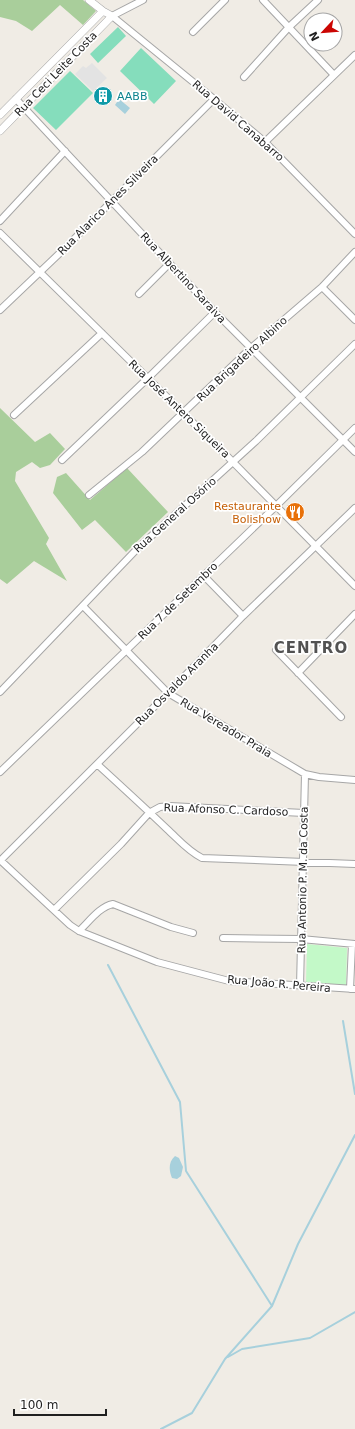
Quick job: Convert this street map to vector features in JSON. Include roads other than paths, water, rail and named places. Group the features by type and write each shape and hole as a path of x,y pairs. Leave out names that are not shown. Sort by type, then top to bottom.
{"street":[{"path":"89,0 112,16 143,0"},
{"path":"193,32 225,0"},
{"path":"263,0 334,75"},
{"path":"244,77 289,27 318,0"},
{"name":"Rua Ceci Leite Costa","path":"0,115 103,11"},
{"name":"Rua Ceci Leite Costa","path":"0,131 112,16"},
{"name":"Rua David Canabarro","path":"112,16 265,142 355,234"},
{"path":"69,46 77,53"},
{"path":"265,142 355,55"},
{"name":"Rua Albertino Saraiva","path":"16,99 215,312 355,452"},
{"name":"Rua Alarico Anes Silveira","path":"0,310 214,99"},
{"path":"0,221 65,151"},
{"name":"Rua José Antero Siqueira","path":"0,233 233,462 355,586"},
{"name":"Rua Brigadeiro Albino","path":"90,495 142,452 250,348 322,286 355,252"},
{"path":"139,294 169,264"},
{"path":"322,286 355,320"},
{"path":"62,460 215,312"},
{"path":"14,415 102,333"},
{"name":"Rua General Osório","path":"0,692 137,549 233,462 355,344"},
{"name":"Rua 7 de Setembro","path":"0,772 204,576 355,428"},
{"name":"Rua Osvaldo Aranha","path":"0,861 168,694 243,616 355,508"},
{"path":"204,576 243,616"},
{"name":"Rua Vereador Praia","path":"83,606 168,694 305,774 319,777 355,780"},
{"path":"298,673 355,614"},
{"path":"276,650 341,718"},
{"path":"97,764 180,842 194,854 202,858 355,864"},
{"name":"Rua Antonio P. M. da Costa","path":"300,986 305,774"},
{"name":"Rua Afonso C. Cardoso","path":"149,813 160,807 170,806 304,812"},
{"path":"54,910 149,813"},
{"name":"Rua João R. Pereira","path":"0,861 79,931 157,962 229,980 353,989"},
{"path":"79,931 105,906 113,904 171,927 194,933"},
{"path":"223,938 301,939 354,944 353,989"}],"water":[{"path":"119,99 130,108 125,114 115,105"},
{"path":"175,1156 179,1158 183,1167 181,1176 177,1179 172,1178 170,1172 170,1164"}],"waterway":[{"path":"108,965 180,1102 186,1171 272,1306"},
{"path":"343,1021 355,1094"},
{"path":"161,1429 192,1413 225,1359 272,1306 298,1244 355,1135"},
{"path":"228,1357 242,1349 310,1338 355,1312"}],"place":[{"name":"AABB","path":"103,96"},
{"name":"Restaurante Bolishow","path":"295,512"}],"district":[{"name":"CENTRO","path":"311,648"}]}
